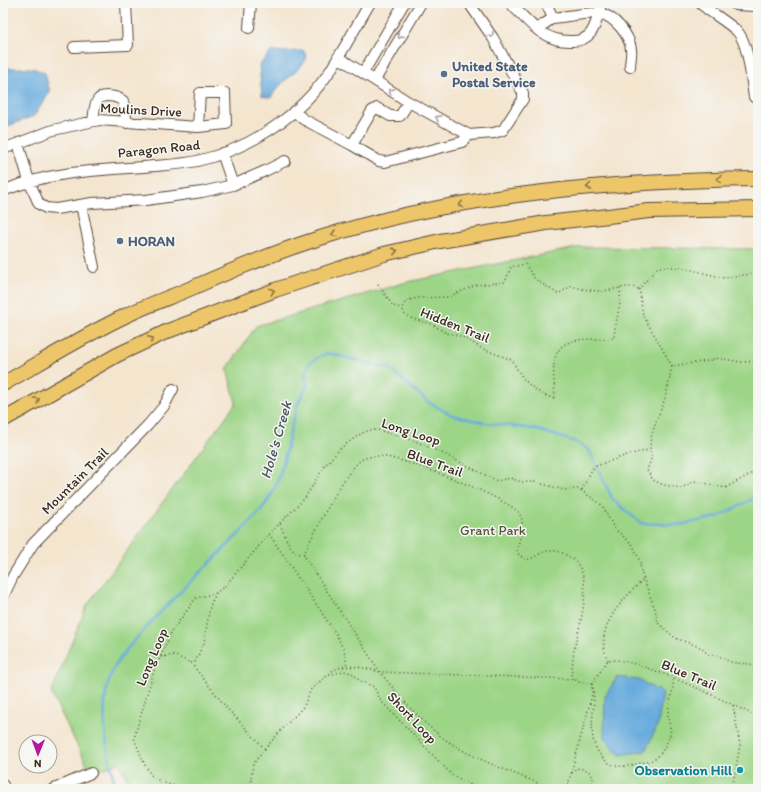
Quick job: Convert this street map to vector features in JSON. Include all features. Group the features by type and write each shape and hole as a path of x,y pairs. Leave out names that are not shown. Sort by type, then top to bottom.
{"highway":[{"path":"3,384 124,316 254,261 318,239 376,223 457,206 608,184 687,180 758,179"},
{"path":"3,420 111,358 168,331 275,290 384,254 440,241 546,223 649,211 758,209"}],"street":[{"path":"74,47 128,46 126,3"},
{"path":"249,28 251,3"},
{"name":"Paragon Road","path":"3,191 29,181 59,174 190,162 222,154 254,140 294,111 325,78 370,3"},
{"path":"363,73 404,3"},
{"path":"375,80 421,3"},
{"path":"338,57 407,101 469,135 494,133 503,130 523,99 523,92 492,38 469,3"},
{"path":"510,3 547,37 558,41 583,40 587,38 594,28 601,7"},
{"path":"546,3 553,18"},
{"path":"700,3 737,31 742,38 746,50 754,97"},
{"path":"735,3 736,5 756,6"},
{"path":"537,29 553,18 601,7"},
{"path":"601,7 622,29 629,41 631,50 630,67"},
{"path":"93,121 95,103 99,98 104,96 112,96 123,101 126,123"},
{"path":"352,145 372,111 376,108 390,116 400,116 407,105 407,101"},
{"path":"294,111 303,119 379,161 385,162 462,142 469,135"},
{"name":"Moulins Drive","path":"3,148 53,130 93,121 204,127"},
{"path":"18,143 29,181 39,204 46,208 56,209 81,204 146,200 202,192 233,185 265,171 284,160"},
{"path":"222,154 233,185"},
{"path":"81,204 94,267"},
{"name":"Mountain Trail","path":"3,597 13,576 33,544 148,425 164,406 173,389"},
{"path":"54,789 91,773"},
{"path":"3,785 4,789"}],"path":[{"name":"Hidden Trail","path":"620,288 621,303 616,317 614,338 574,340 561,346 554,359 554,399 540,394 520,375 512,360 483,349 461,336 446,333 432,324 413,319 405,315 402,308 406,301 417,298 448,297 476,284 505,282 511,267 525,264 535,279 558,294 571,286 603,291 620,288 632,286 639,289"},
{"path":"758,273 724,278 680,267 658,267 639,289 643,316 672,366 666,395 656,422 649,450 652,457 647,470 653,480 664,485 681,488 696,481 725,488 758,470"},
{"path":"378,284 393,306 402,308"},
{"path":"672,366 708,361 716,358 742,362 758,361"},
{"name":"Long Loop","path":"193,789 172,786 161,782 151,775 144,763 134,738 154,671 160,657 172,631 196,598 216,593 225,586 269,534 305,498 325,465 342,447 362,433 370,430 378,430 415,442 497,480 510,478 521,482 535,482 564,490 579,489 582,491"},
{"path":"649,450 627,455 596,466 592,469 582,491 602,505 614,528 633,545 656,609 658,623 675,638 700,647 709,655 721,656 731,662 741,662 758,666"},
{"name":"Blue Trail","path":"304,554 350,472 362,460 376,456 408,462 497,497 519,513 522,522 522,532 517,552 522,558 528,560 547,551 559,551 571,557 582,571 585,584 584,601 571,677 574,679"},
{"path":"280,524 294,550 300,554 304,554 316,575 380,672 392,688 425,723 461,749 552,789"},
{"path":"269,534 336,634 345,653 347,667"},
{"path":"568,789 592,695 592,684 608,660 603,644 608,624 623,600 644,579"},
{"path":"191,663 195,662 204,642 210,606 216,593"},
{"path":"160,657 174,655 191,663 226,707 265,749"},
{"name":"Blue Trail","path":"608,660 616,659 651,670 758,717"},
{"path":"327,676 331,672 347,667 358,667 380,672 574,679 579,682 592,684"},
{"name":"Short Loop","path":"253,789 251,780 253,764 304,706 312,689 327,676 343,670 352,673 359,680 374,687 381,701 452,775 479,789"},
{"path":"592,684 595,694 592,724 593,741 604,760 608,763 620,766 631,766 655,759 669,740 671,730 668,714 673,679"},
{"path":"732,789 740,745 733,705"},
{"path":"571,775 576,768 588,770 593,779 591,789"}],"green space":[{"name":"Grant Park","path":"581,247 758,249 758,789 132,789 119,763 91,773 51,693 87,605 236,403 227,369 256,326 407,282"}],"water":[{"path":"304,51 307,58 299,69 274,92 271,98 262,96 259,65 271,52"},
{"path":"3,68 33,68 45,73 50,92 34,116 3,128"},
{"path":"617,677 639,680 663,693 658,725 645,751 620,755 604,738 605,696"}],"waterway":[{"name":"Hole's Creek","path":"118,789 115,785 109,759 104,716 107,688 114,668 121,656 155,618 250,523 266,504 281,470 295,412 307,386 305,374 310,362 327,353 389,368 428,402 452,415 487,423 534,429 576,442 589,450 613,500 641,523 679,525 718,517 758,496"}],"place":[{"name":"United State Postal Service","path":"444,74"},
{"name":"HORAN","path":"120,241"},
{"name":"Observation Hill","path":"740,770"}]}
